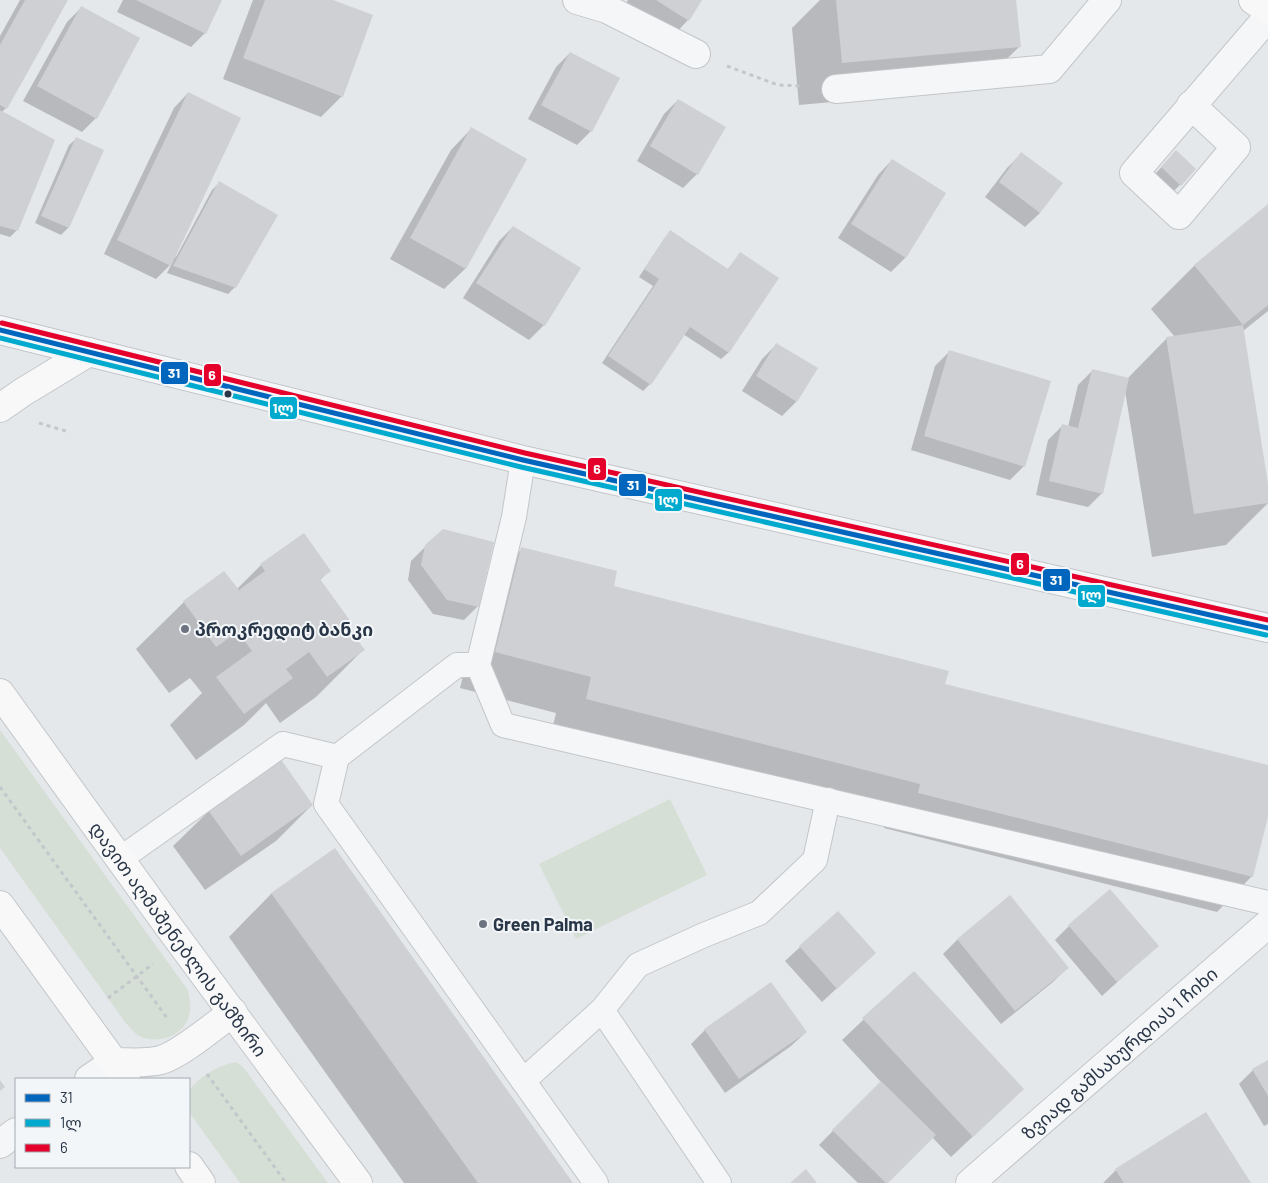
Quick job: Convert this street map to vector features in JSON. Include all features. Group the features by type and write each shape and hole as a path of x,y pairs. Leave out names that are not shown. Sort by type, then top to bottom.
{"main road":[{"path":"1253,0 1268,10"},
{"path":"0,330 523,460 1268,628"},
{"path":"0,408 89,352"},
{"name":"დავით აღმაშენებლის გამზირი","path":"0,694 358,1183"},
{"path":"0,905 120,1070 162,1059 187,1046 233,1012"},
{"path":"190,1167 201,1183"}],"street":[{"path":"577,0 609,5 696,54"},
{"path":"836,89 1049,69 1107,0"},
{"path":"1192,106 1268,17"},
{"name":"ზვიად გამსახურდიას 1 ჩიხი","path":"970,1183 1268,924"},
{"path":"93,1078 120,1070"},
{"path":"0,1144 15,1133"}],"lane":[{"path":"523,460 514,517 478,665 503,725 1268,904"},
{"path":"478,665 457,666 337,757 326,804 596,1183"},
{"path":"120,859 283,744 337,757"},
{"path":"523,1081 602,1010 638,965 704,935 759,913 815,860 828,800"},
{"path":"602,1010 719,1183"}],"path":[{"path":"696,54 778,85 836,89"},
{"path":"0,787 286,1183"},
{"path":"108,998 157,961"}],"shaded area":[{"path":"0,730 188,990 189,1017 183,1027 173,1035 159,1039 145,1038 139,1036 125,1022 0,848"},
{"path":"670,799 707,875 576,939 539,864"},
{"path":"236,1062 244,1068 328,1183 240,1183 190,1113 190,1089 204,1076"}],"building":[{"path":"25,0 68,0 7,109 0,105 0,45"},
{"path":"136,0 222,0 206,34"},
{"path":"265,0 333,0 373,15 343,97 243,58"},
{"path":"656,0 702,0 689,21"},
{"path":"836,0 1016,0 1021,47 842,63"},
{"path":"81,6 140,38 97,119 37,86"},
{"path":"570,52 620,78 592,132 541,105"},
{"path":"188,92 241,118 171,266 117,240"},
{"path":"678,99 726,127 698,175 650,146"},
{"path":"0,110 55,140 18,231 0,226"},
{"path":"471,127 527,159 466,269 410,238"},
{"path":"76,137 104,150 69,228 41,216"},
{"path":"1176,150 1196,169 1181,186 1161,167"},
{"path":"1021,152 1063,183 1040,213 999,182"},
{"path":"892,159 946,193 906,258 851,224"},
{"path":"219,181 278,215 236,288 173,266"},
{"path":"1268,204 1268,305 1243,325 1194,265"},
{"path":"513,226 581,268 545,326 476,283"},
{"path":"670,230 728,269 740,252 779,278 729,353 690,327 651,385 608,356 659,279 644,269"},
{"path":"1243,325 1268,484 1268,503 1194,514 1166,337"},
{"path":"776,343 818,368 797,402 756,376"},
{"path":"949,350 1051,381 1025,467 924,436"},
{"path":"1092,369 1129,378 1103,494 1049,481 1062,424 1078,428"},
{"path":"443,529 494,542 479,607 447,600 421,565 425,545"},
{"path":"304,533 331,571 320,579 351,622 346,625 365,650 327,677 309,652 286,669 293,678 244,714 216,677 252,651 238,632 216,647 183,601 224,571 239,590 265,571 260,564"},
{"path":"521,547 617,571 614,586 949,671 945,684 1268,765 1268,817 1253,877 918,793 920,784 586,699 591,677 495,652"},
{"path":"280,758 313,805 241,856 208,810"},
{"path":"335,848 573,1183 478,1183 271,893"},
{"path":"1110,889 1159,946 1117,982 1068,925"},
{"path":"1010,895 1069,968 1015,1011 957,939"},
{"path":"838,911 876,953 837,989 799,946"},
{"path":"914,971 1024,1089 973,1137 862,1018"},
{"path":"771,982 807,1032 739,1079 704,1029"},
{"path":"1268,1060 1268,1096 1252,1069"},
{"path":"0,1080 5,1087 0,1091"},
{"path":"881,1081 936,1135 888,1183 832,1130"},
{"path":"1206,1112 1251,1183 1124,1183 1115,1169"},
{"path":"806,1169 817,1183 790,1183"}],"transit line":[{"name":"6","path":"2,323 525,453 1268,620"},
{"name":"31","path":"0,330 523,460 1268,628"},
{"name":"1ლ","path":"0,338 521,467 1266,635"}],"place":[{"name":"პროკრედიტ ბანკი","path":"185,629"},
{"name":"Green Palma","path":"483,924"}]}
